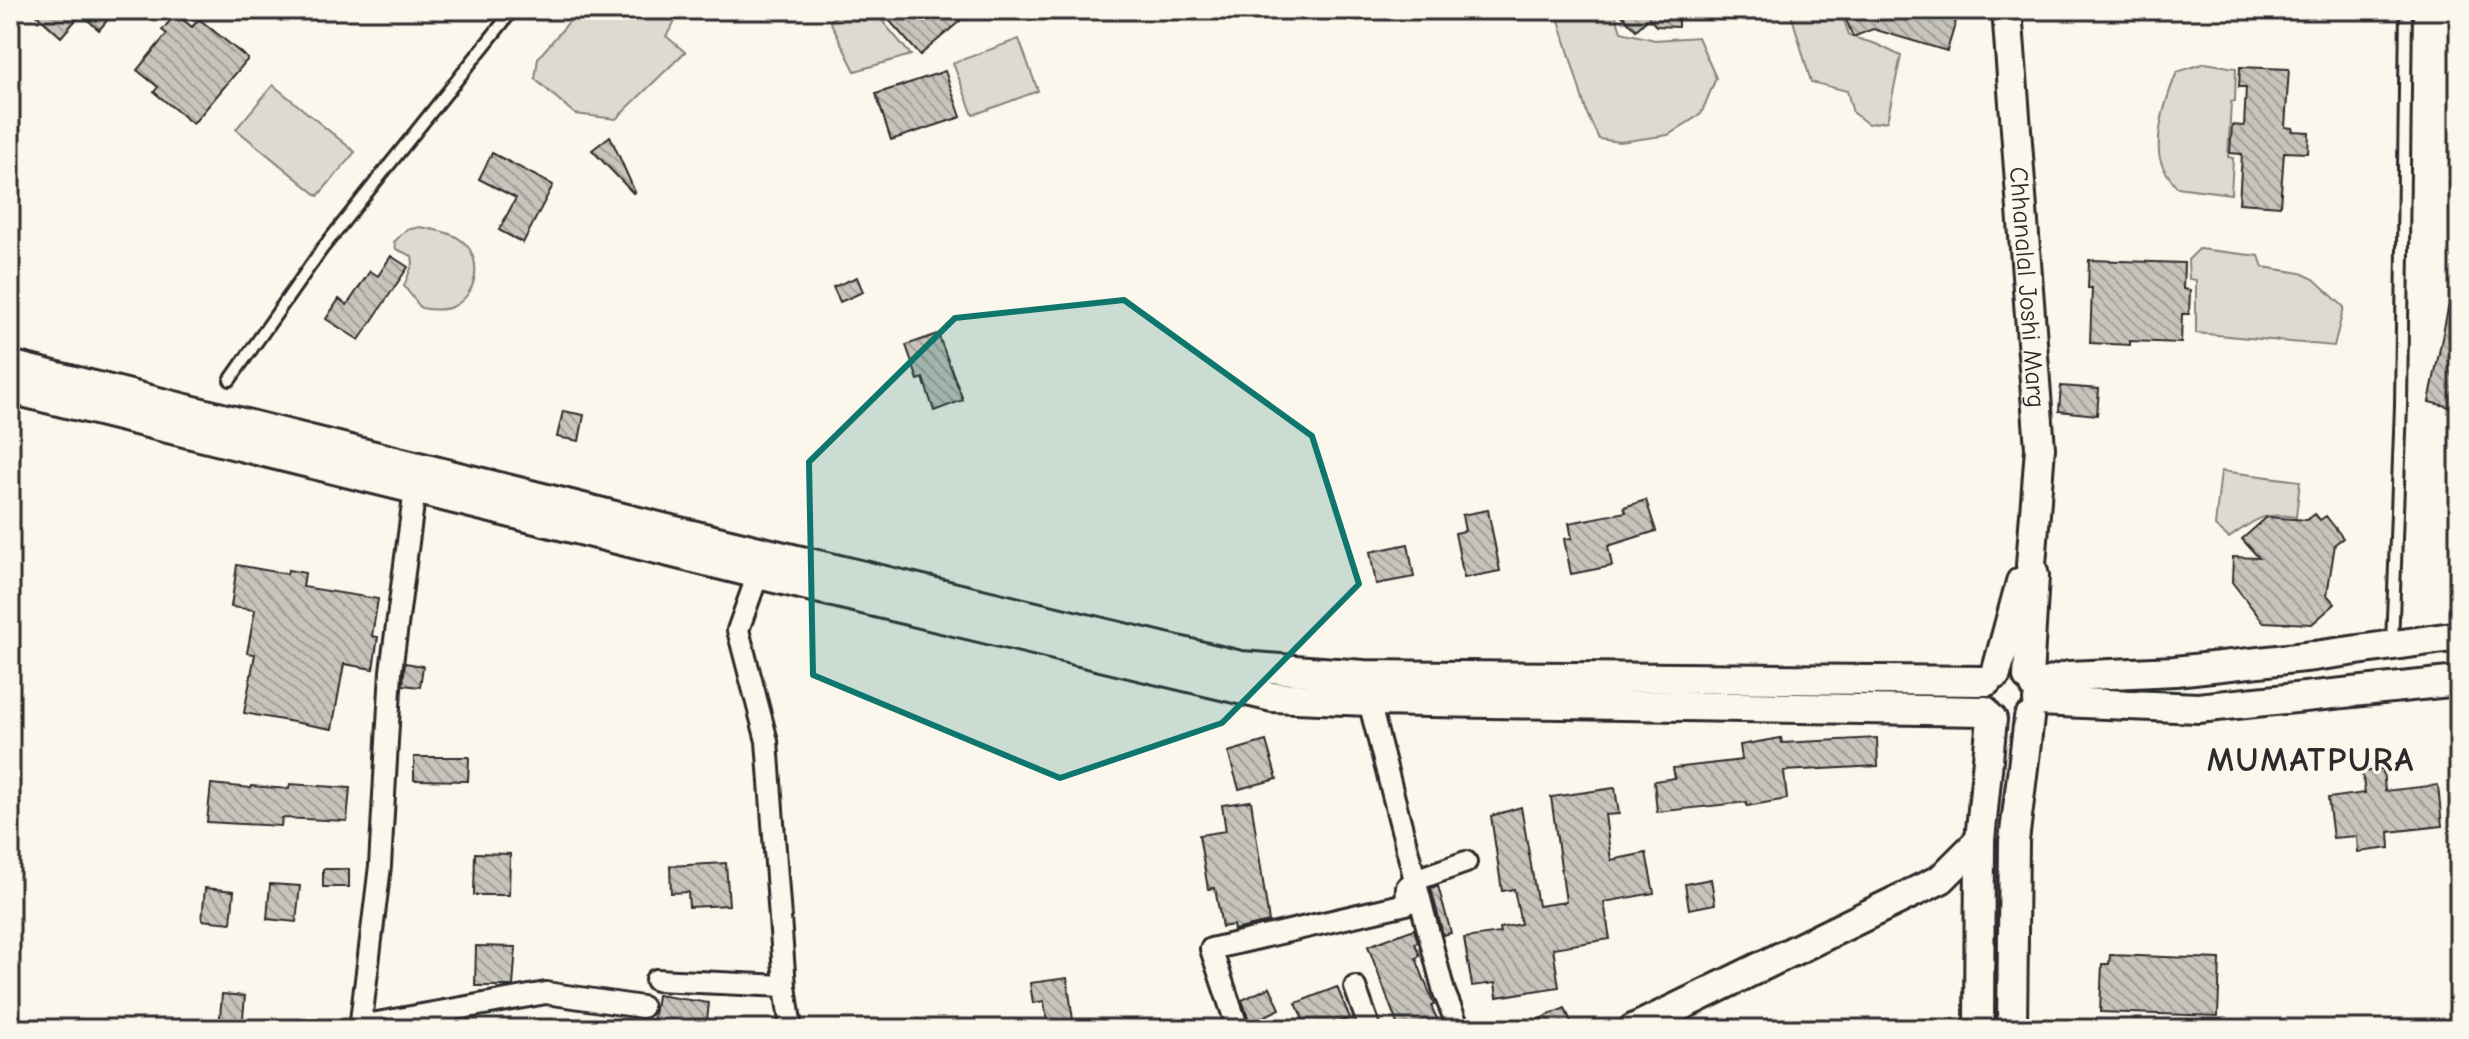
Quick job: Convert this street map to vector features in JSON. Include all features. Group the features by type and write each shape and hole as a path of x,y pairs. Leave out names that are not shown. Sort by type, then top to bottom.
{"street":[{"name":"Chhanalal Joshi Marg","path":"2007,10 2040,448 2031,565 2034,576 2033,696 2014,841 2012,1029"},
{"path":"10,365 667,529 1241,666 1366,688 1988,715 2011,726 2033,696 2069,676 2175,671 2459,636"},
{"path":"10,389 1272,697 1366,688 1992,678 2012,670 2033,696 2198,708 2459,681"},
{"path":"415,489 391,671 380,866 360,1028 546,993 642,1007"},
{"name":"Chhanalal Joshi Marg","path":"1992,678 2023,575 2031,565"},
{"path":"758,574 738,630 767,741 785,986 791,1029"},
{"path":"1979,1029 1980,840 1988,715 1982,696 1992,678"},
{"path":"1366,688 1444,992 1459,1029"},
{"path":"1633,1029 1941,879 1980,840"},
{"path":"1238,1029 1211,949 1406,904 1407,887 1415,880 1466,862"},
{"path":"656,980 785,986"},
{"path":"1355,987 1370,1029"}],"lane":[{"path":"230,380 322,249 513,10"},
{"path":"2392,646 2401,406 2406,10"}],"highlighted area":[{"path":"1124,300 1312,436 1359,584 1222,723 1060,778 813,675 809,462 955,318"}],"shaded area":[{"path":"579,10 682,10 666,36 685,52 616,119 575,114 535,79 538,58"},
{"path":"843,10 873,10 911,55 855,71 830,21"},
{"path":"1556,10 1614,10 1621,32 1655,40 1698,37 1716,78 1701,114 1668,135 1620,142 1599,139 1587,114"},
{"path":"1790,10 1841,10 1849,36 1901,56 1887,121 1868,124 1853,113 1847,91 1811,82"},
{"path":"1019,39 1038,91 973,115 953,63"},
{"path":"2205,63 2236,68 2228,157 2233,158 2231,194 2177,187 2160,158 2161,122 2177,72"},
{"path":"273,85 355,152 318,196 236,129"},
{"path":"420,227 456,237 473,256 475,276 472,285 461,302 452,307 437,310 421,308 404,286 413,263 412,256 396,249 394,242 406,230"},
{"path":"2199,249 2259,256 2263,267 2301,273 2314,279 2344,307 2334,346 2196,333 2196,280 2189,279 2188,260"},
{"path":"2221,471 2300,481 2296,517 2260,518 2229,538 2215,526"}],"building":[{"path":"31,10 116,10 99,30 81,14 61,37"},
{"path":"880,10 950,10 960,21 920,55"},
{"path":"1617,10 1678,10 1678,27 1656,26 1649,18 1636,30"},
{"path":"1856,10 1921,10 1956,21 1947,51 1873,29 1853,37 1845,17 1855,14"},
{"path":"176,14 192,27 199,19 248,59 193,124 154,92 158,87 137,70 167,34 162,30"},
{"path":"2240,67 2289,69 2285,127 2293,128 2292,131 2309,132 2308,153 2284,152 2280,206 2239,203 2242,154 2230,153 2232,125 2244,126 2246,87 2239,87"},
{"path":"945,71 961,117 891,140 876,94"},
{"path":"610,136 635,192 633,193 592,150"},
{"path":"492,153 553,185 523,243 499,230 516,198 479,179"},
{"path":"391,256 408,267 359,340 326,319 339,299 347,305 370,271 378,276"},
{"path":"2089,260 2184,263 2183,289 2190,290 2189,314 2182,314 2181,343 2090,343 2092,288 2088,288"},
{"path":"857,277 863,292 840,302 833,287"},
{"path":"2451,294 2459,295 2459,409 2429,402"},
{"path":"938,334 963,400 934,411 923,378 918,380 906,345"},
{"path":"2061,386 2099,389 2097,415 2059,411"},
{"path":"563,411 584,415 579,441 557,437"},
{"path":"1646,500 1656,531 1608,546 1612,566 1571,574 1564,539 1572,538 1569,523 1626,512 1624,507"},
{"path":"1488,510 1500,571 1464,578 1455,533 1465,531 1462,515"},
{"path":"2315,514 2320,520 2326,516 2343,538 2335,544 2327,595 2335,604 2312,624 2263,622 2232,582 2233,557 2259,558 2242,539 2267,517 2307,520"},
{"path":"1408,544 1414,577 1376,584 1370,552"},
{"path":"237,565 287,574 288,570 305,573 303,587 378,599 372,636 378,637 373,669 344,664 332,729 244,713 255,654 247,653 255,610 231,607"},
{"path":"405,663 423,666 420,687 403,685"},
{"path":"1781,738 1782,743 1877,738 1878,766 1784,771 1787,799 1747,806 1747,802 1657,812 1654,781 1675,778 1673,768 1742,760 1740,745"},
{"path":"1266,741 1277,779 1239,789 1228,752"},
{"path":"414,757 469,757 468,781 414,780"},
{"path":"2383,769 2385,791 2438,785 2442,826 2389,832 2390,848 2358,852 2357,836 2333,838 2328,798 2365,793 2362,772"},
{"path":"211,784 251,788 289,789 290,784 350,788 347,821 282,818 281,826 207,822"},
{"path":"1615,788 1619,814 1605,815 1611,860 1646,853 1654,893 1604,902 1610,939 1553,948 1559,987 1497,997 1495,983 1472,986 1464,938 1500,933 1499,928 1521,924 1514,889 1502,891 1491,816 1521,807 1538,906 1566,902 1551,797"},
{"path":"1251,801 1269,922 1234,930 1233,925 1222,927 1215,888 1208,889 1199,835 1226,831 1222,805"},
{"path":"475,853 510,854 509,895 474,895"},
{"path":"726,863 729,905 689,907 688,892 671,893 670,866"},
{"path":"323,869 349,869 349,887 323,887"},
{"path":"1711,879 1715,904 1689,909 1685,884"},
{"path":"270,884 300,886 296,922 267,919"},
{"path":"1438,886 1451,933 1443,935 1431,888"},
{"path":"205,888 234,891 231,923 202,920"},
{"path":"1414,929 1420,956 1416,958 1434,1005 1431,1006 1442,1029 1399,1029 1368,946"},
{"path":"476,946 516,947 513,986 475,986"},
{"path":"2110,955 2220,959 2218,1016 2100,1012 2102,964 2109,964"},
{"path":"1067,978 1074,1027 1048,1029 1044,1001 1033,1003 1030,983"},
{"path":"1270,987 1280,1009 1250,1023 1242,1000"},
{"path":"1337,987 1350,1018 1323,1029 1307,1029 1296,1003"},
{"path":"222,994 245,996 242,1029 219,1029"},
{"path":"657,995 709,1003 706,1029 652,1029"},
{"path":"1565,1008 1574,1029 1516,1029"}],"district":[{"name":"MUMATPURA","path":"2311,759"}]}
